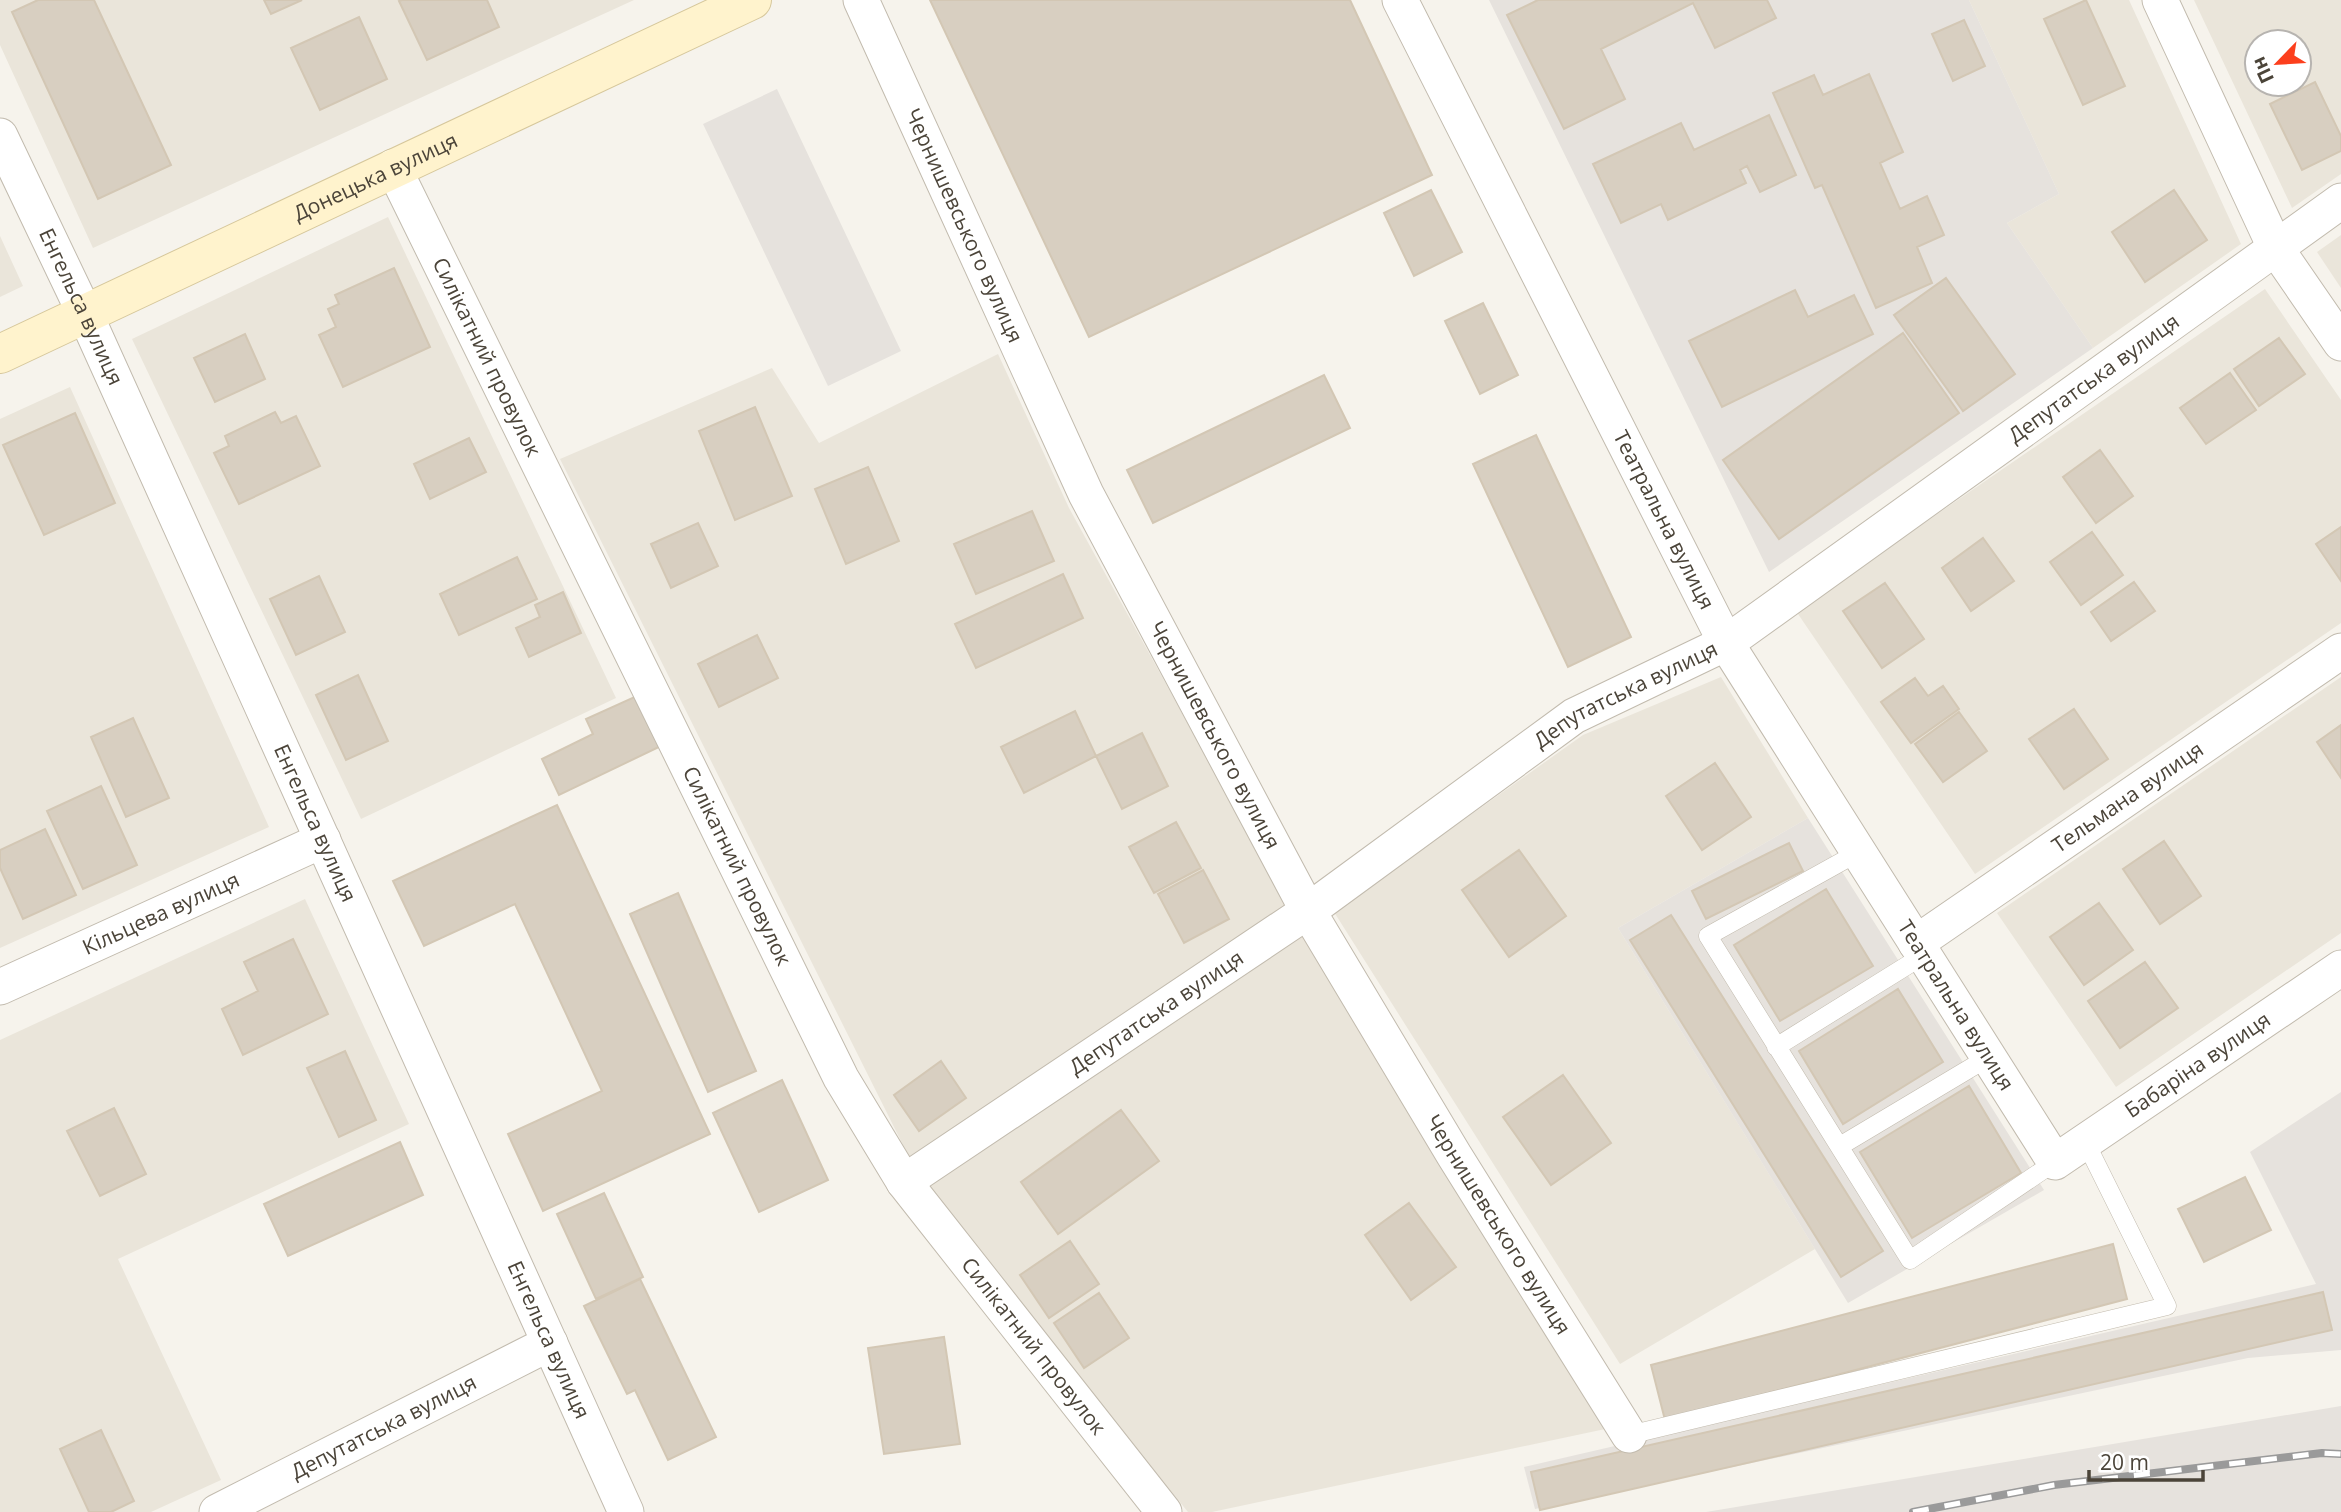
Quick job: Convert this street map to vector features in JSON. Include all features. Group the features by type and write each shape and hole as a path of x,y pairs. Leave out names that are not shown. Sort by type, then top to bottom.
{"street":[{"name":"Донецька вулиця","path":"0,354 752,0"},
{"name":"Чернишевського вулиця","path":"861,0 1086,494 1308,911 1454,1155 1629,1435"},
{"name":"Театральна вулиця","path":"1400,0 1726,643 2055,1162"},
{"path":"2160,0 2276,247 2341,343"},
{"name":"Енгельса вулиця","path":"0,136 85,314 626,1512"},
{"name":"Силікатний провулок","path":"393,167 841,1078 905,1182 1164,1512"},
{"name":"Депутатська вулиця","path":"905,1182 1308,911 1574,716 1726,643 2341,201"},
{"name":"Тельмана вулиця","path":"1920,949 2341,651"},
{"name":"Кільцева вулиця","path":"0,987 323,840"},
{"name":"Бабаріна вулиця","path":"2055,1162 2341,968"},
{"name":"Депутатська вулиця","path":"217,1512 550,1343"}],"lane":[{"path":"1859,852 1708,936 1910,1259 2055,1162"},
{"path":"1776,1047 1920,949"},
{"path":"1840,1146 1989,1057"},
{"path":"1629,1435 2167,1306 2085,1141"}],"shaded area":[{"path":"0,0 634,0 93,248 0,45"},
{"path":"1489,0 1969,0 2059,194 2007,223 2093,348 1769,572"},
{"path":"1969,0 2129,0 2241,244 2093,348 2007,223 2059,194"},
{"path":"2194,0 2341,0 2341,174 2292,208"},
{"path":"777,89 901,351 828,386 703,124"},
{"path":"388,217 616,698 361,819 132,339"},
{"path":"2341,235 2341,288 2317,252"},
{"path":"0,236 23,286 0,297"},
{"path":"2265,289 2341,400 2341,623 1975,874 1796,611"},
{"path":"998,354 1069,508 1289,907 911,1161 560,459 772,368 819,443"},
{"path":"70,387 269,827 0,948 0,419"},
{"path":"1721,677 1808,818 1618,928 1815,1249 1620,1364 1334,912 1583,735"},
{"path":"2341,677 2341,933 2116,1087 1997,913"},
{"path":"1808,818 2044,1190 1848,1303 1618,928"},
{"path":"305,899 409,1124 118,1259 221,1480 151,1512 0,1512 0,1040"},
{"path":"1304,931 1610,1428 1212,1512 1188,1512 924,1188"},
{"path":"2341,1092 2341,1350 2248,1358 1535,1509 1524,1467 2316,1284 2250,1152"},
{"path":"2341,1406 2341,1512 1706,1512"}],"building":[{"path":"38,0 94,0 171,165 98,199 12,12"},
{"path":"264,0 302,0 271,14"},
{"path":"487,0 499,27 427,60 399,1"},
{"path":"930,0 1350,0 1432,175 1089,337"},
{"path":"1538,0 1767,0 1776,18 1715,48 1693,3 1601,49 1625,99 1564,129 1507,15"},
{"path":"2086,0 2125,86 2083,105 2044,19"},
{"path":"359,17 387,79 320,110 291,48"},
{"path":"1964,20 1985,66 1953,81 1932,34"},
{"path":"1869,74 1903,152 1880,163 1900,209 1927,196 1944,235 1917,247 1932,283 1876,308 1822,185 1815,188 1773,93 1814,75 1823,95"},
{"path":"2315,82 2341,136 2341,151 2302,170 2270,104 2282,98 2313,98"},
{"path":"1769,115 1796,175 1760,192 1747,166 1740,170 1746,183 1668,220 1661,204 1621,223 1593,164 1681,123 1694,150"},
{"path":"1431,190 1462,252 1414,276 1384,213"},
{"path":"2174,190 2207,240 2145,282 2112,232"},
{"path":"394,268 430,347 343,387 319,335 336,327 328,309 339,304 335,295"},
{"path":"1946,278 2015,374 1963,411 1894,315"},
{"path":"1795,290 1808,317 1854,295 1873,334 1722,407 1689,341"},
{"path":"1483,303 1518,375 1480,394 1445,321"},
{"path":"1903,333 1959,413 1779,539 1723,460"},
{"path":"245,334 265,379 215,402 194,358"},
{"path":"2279,338 2305,374 2259,406 2234,369"},
{"path":"2230,373 2256,410 2206,444 2180,408"},
{"path":"1324,375 1350,428 1153,523 1127,470"},
{"path":"755,407 792,496 735,520 699,431"},
{"path":"275,412 281,423 296,416 320,466 239,504 214,453 229,446 225,436"},
{"path":"75,413 115,503 44,535 3,445"},
{"path":"1536,435 1631,637 1568,667 1473,464"},
{"path":"469,438 486,472 430,499 414,464"},
{"path":"2100,450 2133,496 2096,523 2063,477"},
{"path":"868,467 899,541 846,564 815,489"},
{"path":"1032,511 1054,561 976,594 954,544"},
{"path":"698,523 718,566 671,588 651,544"},
{"path":"2341,527 2341,581 2316,544"},
{"path":"2092,532 2123,575 2081,605 2050,562"},
{"path":"1983,538 2014,581 1971,611 1942,568"},
{"path":"517,557 537,599 459,635 440,594"},
{"path":"1063,574 1083,618 976,668 955,624"},
{"path":"319,576 345,632 296,655 270,599"},
{"path":"2134,582 2155,611 2111,641 2091,612"},
{"path":"1885,583 1924,639 1882,668 1843,611"},
{"path":"563,592 581,633 529,657 516,628 540,617 535,605"},
{"path":"757,635 778,678 719,707 698,664"},
{"path":"358,675 388,741 346,760 316,695"},
{"path":"1915,678 1928,696 1943,686 1959,709 1911,743 1881,702"},
{"path":"639,695 663,745 559,795 542,759 593,734 586,719"},
{"path":"2074,709 2108,759 2064,789 2029,739"},
{"path":"1075,711 1096,756 1024,793 1001,747"},
{"path":"1959,712 1987,751 1943,782 1915,744"},
{"path":"133,718 169,798 126,817 91,737"},
{"path":"2341,725 2341,778 2317,742"},
{"path":"1142,733 1168,786 1122,809 1096,756"},
{"path":"1715,763 1751,817 1702,850 1666,796"},
{"path":"101,786 137,865 83,889 47,811"},
{"path":"557,805 710,1134 543,1211 508,1134 602,1091 515,904 424,946 393,881"},
{"path":"1176,822 1201,868 1154,893 1129,847"},
{"path":"45,829 76,895 23,919 0,868 0,850"},
{"path":"2164,841 2201,896 2160,924 2123,869"},
{"path":"1789,843 1803,871 1706,919 1692,891"},
{"path":"1519,850 1566,916 1509,957 1462,890"},
{"path":"1203,870 1229,919 1184,943 1158,894"},
{"path":"1826,889 1873,966 1780,1021 1734,945"},
{"path":"678,893 756,1071 708,1092 630,914"},
{"path":"2099,903 2133,950 2084,985 2050,937"},
{"path":"1671,915 1883,1251 1841,1277 1630,940"},
{"path":"293,939 328,1014 243,1055 222,1009 258,991 244,962"},
{"path":"2145,962 2178,1008 2120,1048 2088,1001"},
{"path":"1898,989 1943,1062 1843,1124 1799,1051"},
{"path":"345,1051 376,1120 339,1137 307,1068"},
{"path":"941,1061 966,1098 919,1131 894,1095"},
{"path":"1563,1075 1611,1143 1551,1185 1503,1117"},
{"path":"782,1080 828,1180 759,1212 713,1113"},
{"path":"1969,1086 2021,1173 1912,1238 1860,1152"},
{"path":"114,1108 146,1174 100,1196 67,1131"},
{"path":"1121,1110 1159,1161 1058,1234 1021,1182"},
{"path":"400,1142 423,1195 288,1256 264,1204"},
{"path":"2245,1177 2271,1230 2204,1262 2178,1209"},
{"path":"604,1193 643,1277 596,1299 557,1214"},
{"path":"1409,1203 1456,1267 1411,1300 1365,1235"},
{"path":"1070,1241 1099,1284 1049,1318 1020,1275"},
{"path":"2113,1244 2127,1299 1665,1420 1651,1365"},
{"path":"640,1279 716,1437 668,1460 635,1390 627,1394 584,1306"},
{"path":"2323,1292 2332,1330 1540,1510 1531,1472"},
{"path":"1099,1293 1129,1338 1084,1368 1054,1323"},
{"path":"944,1337 960,1444 884,1454 868,1348"},
{"path":"101,1430 134,1501 111,1512 89,1512 60,1449"}],"railway":[{"path":"1913,1512 2054,1485 2322,1453 2341,1454"}]}
